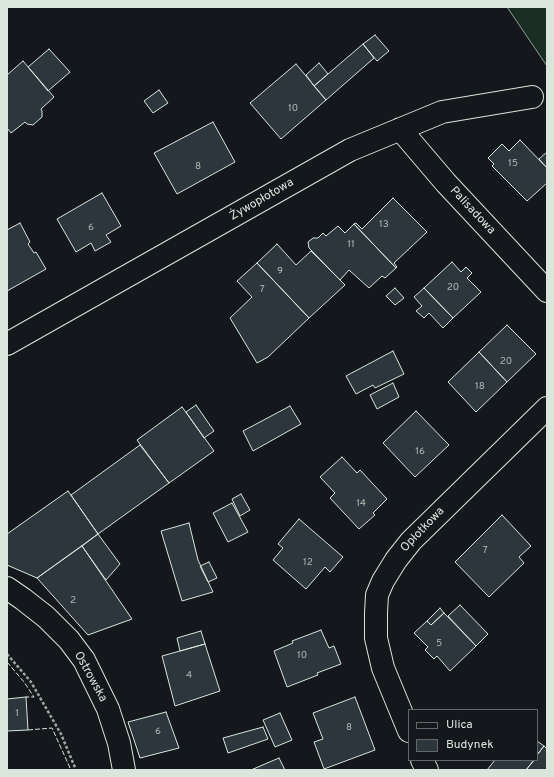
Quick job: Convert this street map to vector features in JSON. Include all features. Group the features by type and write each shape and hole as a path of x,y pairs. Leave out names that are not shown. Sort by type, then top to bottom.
{"street":[{"name":"Żywopłotowa","path":"7,344 350,150 442,112 532,97"},
{"name":"Palisadowa","path":"400,129 446,183 547,291"},
{"name":"Opłotkowa","path":"408,728 384,668 376,638 378,595 383,581 396,560 411,541 547,408"},
{"name":"Ostrowska","path":"7,588 46,617 69,640 84,660 108,709 119,743 124,770"},
{"path":"422,761 427,770"}],"path":[{"path":"7,654 30,682 61,734 76,770"}],"green space":[{"path":"507,7 547,7 547,66"}],"building":[{"path":"375,35 389,51 377,61 363,44"},
{"path":"363,44 374,58 326,100 314,86"},
{"path":"49,49 70,72 48,91 28,67"},
{"path":"23,61 54,97 41,109 42,117 33,125 25,122 11,133 7,128 7,75"},
{"path":"319,63 328,74 314,86 306,75"},
{"path":"296,64 326,100 281,139 250,103"},
{"path":"159,90 168,103 153,113 144,101"},
{"path":"213,122 235,162 177,194 154,153"},
{"path":"520,140 547,168 547,183 527,201 492,166 494,164 488,158 502,144 509,151"},
{"path":"547,152 547,168 539,159"},
{"path":"102,193 121,226 106,235 111,242 95,251 91,243 76,252 57,219"},
{"path":"393,198 427,232 394,263 397,267 396,268 354,224 356,223 362,229"},
{"path":"20,223 30,242 28,244 34,253 36,252 46,269 7,291 7,230"},
{"path":"354,224 396,268 385,278 382,276 369,288 349,270 340,280 309,248 308,242 313,238 318,238 323,233 326,236 338,226 345,233"},
{"path":"277,244 296,265 311,251 345,285 309,318 257,263"},
{"path":"452,262 461,272 466,267 472,273 467,278 481,292 453,318 424,288"},
{"path":"257,263 309,318 268,357 257,363 230,318 252,297 237,281"},
{"path":"395,288 404,298 395,305 386,296"},
{"path":"424,288 453,318 443,328 429,313 424,318 416,311 422,306 414,297"},
{"path":"507,325 536,354 507,382 479,352"},
{"path":"393,351 404,374 375,388 373,385 356,394 346,376"},
{"path":"479,352 507,382 476,412 448,382"},
{"path":"393,383 399,397 377,409 370,395"},
{"path":"196,405 214,431 204,438 186,412"},
{"path":"290,406 301,424 253,451 243,431"},
{"path":"182,407 214,451 169,483 137,440"},
{"path":"416,411 449,445 415,477 383,443"},
{"path":"140,445 169,483 98,534 71,495"},
{"path":"342,457 357,473 360,470 387,499 373,513 375,515 359,529 330,498 335,493 320,477"},
{"path":"68,491 98,534 37,578 7,565 7,534"},
{"path":"241,494 250,510 240,516 232,499"},
{"path":"232,503 248,532 228,542 213,513"},
{"path":"502,515 531,546 519,557 524,563 489,597 455,562"},
{"path":"299,519 343,557 330,572 325,567 306,589 273,560 283,548 278,544"},
{"path":"189,523 198,560 213,592 182,601 161,531"},
{"path":"98,534 120,564 106,580 82,546"},
{"path":"82,546 132,619 88,635 37,578"},
{"path":"209,562 217,578 208,582 200,566"},
{"path":"460,605 488,634 476,646 448,616"},
{"path":"440,608 444,613 431,625 427,621"},
{"path":"444,613 476,646 450,671 437,656 434,659 425,650 428,647 414,633 427,621 431,625"},
{"path":"321,630 329,648 334,646 341,664 287,687 274,651 293,643 292,641"},
{"path":"201,631 205,644 180,651 177,638"},
{"path":"205,644 220,691 175,706 162,656"},
{"path":"26,697 28,730 7,731 7,699"},
{"path":"355,697 375,750 324,769 314,742 323,739 313,713"},
{"path":"166,712 179,748 140,758 128,722"},
{"path":"280,713 292,740 275,747 263,720"},
{"path":"263,727 268,739 228,753 223,738"},
{"path":"538,742 544,746 538,754"},
{"path":"544,746 547,749 547,770 526,770 533,761 538,761 538,754"},
{"path":"279,758 285,770 251,770"},
{"path":"494,761 533,761 526,770 487,770"}],"fence":[{"path":"7,662 24,682 34,697 26,697"},
{"path":"28,730 52,728 71,770"}]}
